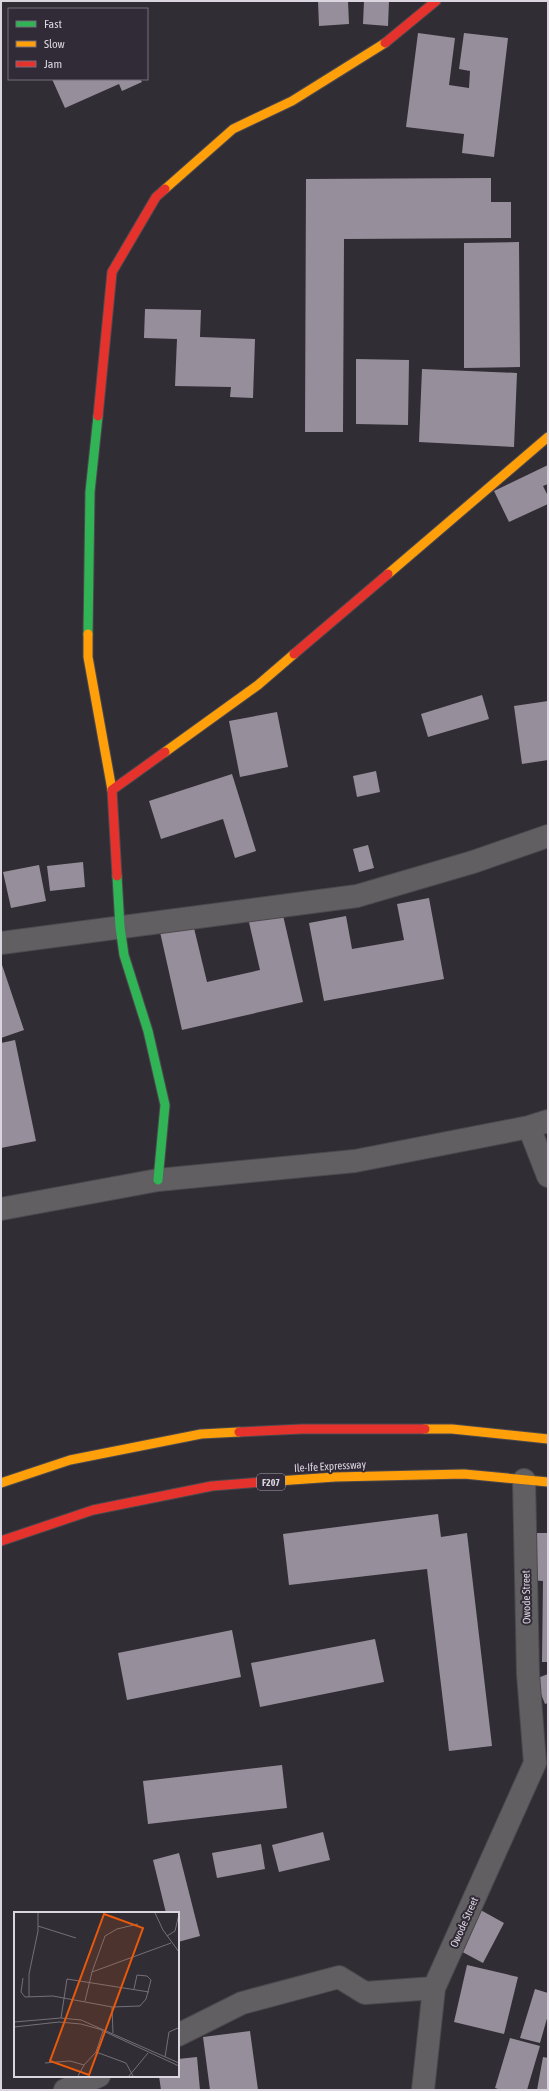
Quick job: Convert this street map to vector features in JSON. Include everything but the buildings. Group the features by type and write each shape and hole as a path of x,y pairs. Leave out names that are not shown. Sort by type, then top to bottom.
{"street":[{"path":"158,1180 165,1105 148,1031 124,956 120,927 112,790 88,657 90,492 112,272 156,197 233,129 292,101 380,47 436,1"},
{"path":"112,790 258,685 548,437"},
{"path":"1,943 357,896 473,862 548,836"},
{"path":"1,1209 158,1180 355,1161 538,1124 548,1176"},
{"path":"1,1482 70,1460 201,1434 302,1429 452,1429 548,1439"},
{"name":"Ile-Ife Expressway","path":"1,1541 93,1510 212,1486 336,1477 464,1474 548,1482"},
{"name":"Owode Street","path":"423,2090 434,1988 541,1762 528,1674 524,1480"},
{"path":"179,2034 242,2003 339,1977 365,1993 434,1988"},
{"path":"65,2090 97,2077"}],"traffic: fast":[{"path":"88,634 90,492 98,416"},
{"path":"117,876 120,927 124,955 148,1031 165,1105 158,1180"}],"traffic: slow":[{"path":"165,189 233,129 292,101 385,43"},
{"path":"388,574 548,437"},
{"path":"88,634 88,657 112,790"},
{"path":"165,752 258,685 294,654"},
{"path":"425,1429 452,1429 548,1439"},
{"path":"1,1483 70,1460 201,1434 239,1432"},
{"path":"263,1482 335,1477 464,1474 548,1482"}],"traffic: jam":[{"path":"385,43 436,1"},
{"path":"98,416 112,272 156,197 165,189"},
{"path":"294,654 388,574"},
{"path":"117,876 112,790 165,752"},
{"path":"239,1432 302,1429 425,1429"},
{"path":"1,1541 93,1510 212,1486 263,1482"}]}
